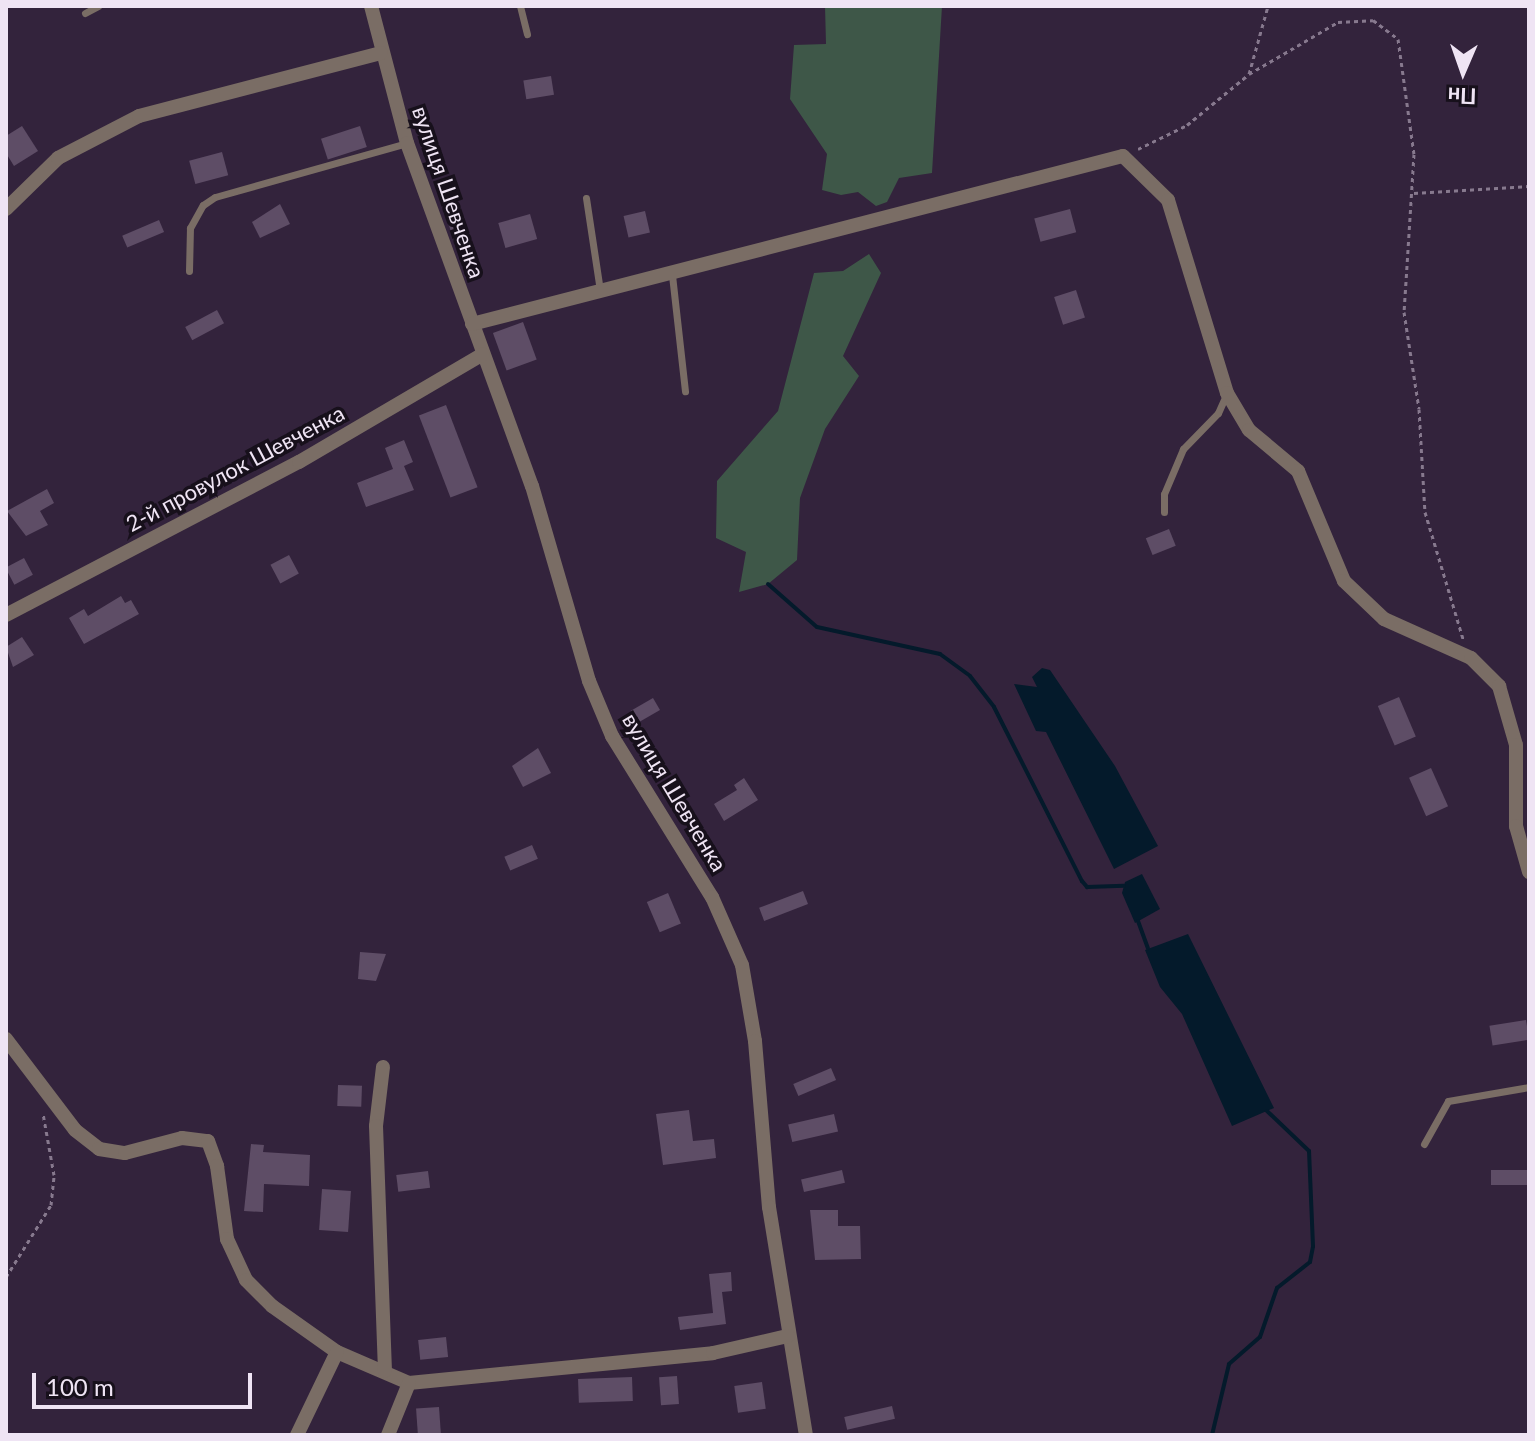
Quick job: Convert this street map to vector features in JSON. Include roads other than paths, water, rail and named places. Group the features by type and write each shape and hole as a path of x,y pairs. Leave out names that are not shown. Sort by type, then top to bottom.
{"street":[{"name":"вулиця Шевченка","path":"371,6 407,143 532,486 574,638 601,710 712,897 742,965 788,1336 806,1435"},
{"path":"6,209 58,158 139,116 381,53"},
{"path":"472,324 672,275 1123,156 1158,186 1175,214 1227,393 1249,430 1298,471 1336,569 1353,594 1399,628 1471,658 1499,686 1512,721 1516,826 1529,872"},
{"name":"2-й провулок Шевченка","path":"6,615 299,462 483,354"},
{"path":"6,1039 75,1130 99,1149 125,1153 182,1138 208,1141 215,1155 227,1239 242,1273 272,1306 337,1352 409,1383 713,1353 788,1336"},
{"path":"383,1067 376,1126 385,1371"},
{"path":"297,1435 337,1352"},
{"path":"388,1435 409,1383"}],"lane":[{"path":"85,13 98,6"},
{"path":"520,6 527,34"},
{"path":"189,271 190,228 195,214 215,197 407,143"},
{"path":"586,198 600,293"},
{"path":"672,275 685,391"},
{"path":"1164,512 1164,494 1183,449 1218,413 1227,393"},
{"path":"1424,1144 1440,1107 1448,1101 1529,1087"}],"water":[{"path":"1042,668 1050,670 1115,766 1158,846 1114,869 1046,732 1036,731 1014,684 1037,687 1032,677"},
{"path":"1142,874 1160,909 1135,923 1122,893 1125,882"},
{"path":"1188,934 1274,1108 1232,1126 1182,1014 1160,987 1145,950"}],"waterway":[{"path":"768,584 817,627 940,654 970,676 994,707 1082,881 1087,887 1124,886"},
{"path":"1138,921 1148,948"},
{"path":"1212,1435 1229,1364 1260,1337 1277,1288 1310,1262 1313,1246 1309,1151 1267,1111"}]}
